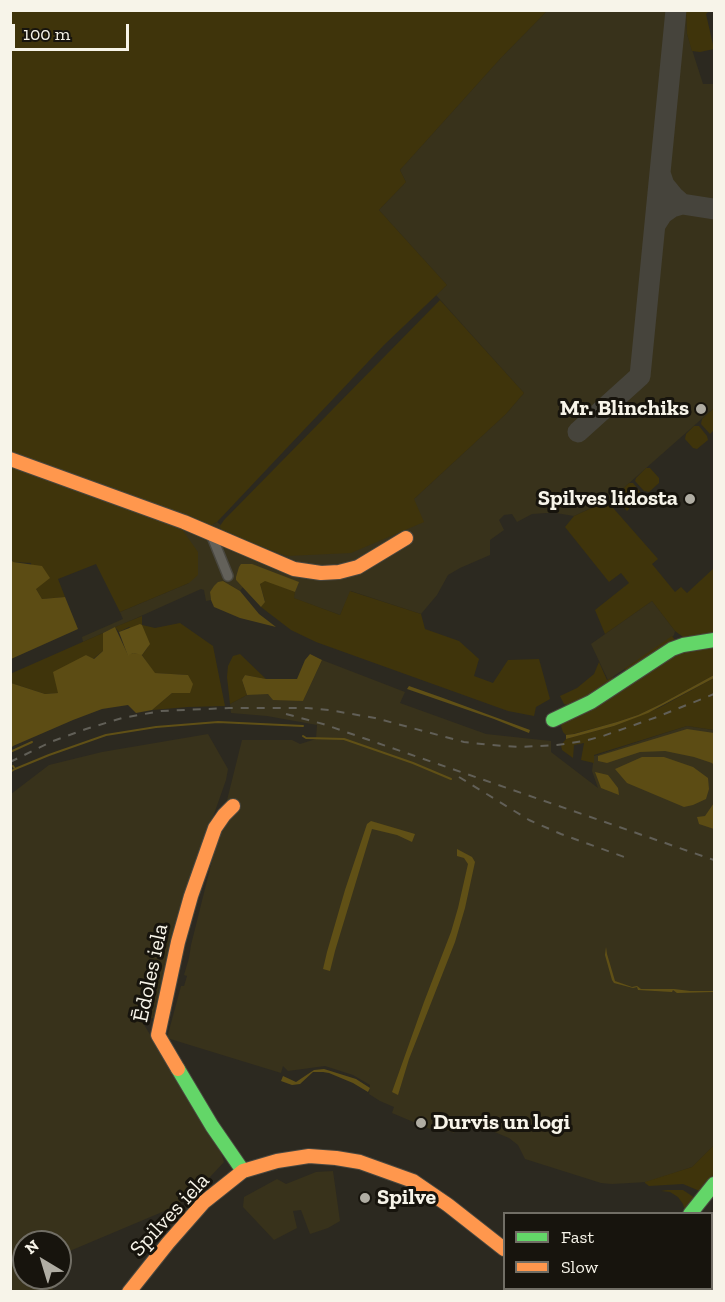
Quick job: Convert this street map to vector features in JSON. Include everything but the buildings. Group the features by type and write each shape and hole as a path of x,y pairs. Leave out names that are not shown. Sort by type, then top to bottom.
{"street":[{"path":"10,459 184,522 288,567 321,573 339,572 358,567 406,538"},
{"path":"210,534 228,576"},
{"path":"553,720 591,702 672,649 714,640"},
{"name":"Ēdoles iela","path":"233,806 215,828 191,896 178,942 158,1035 212,1126 243,1171"},
{"name":"Spilves iela","path":"129,1292 204,1202 243,1171 277,1161 309,1156 360,1162 413,1181 447,1204 503,1248"},
{"path":"692,1212 714,1184"}],"shaded area":[{"path":"10,11 547,11 500,59 400,170 406,182 379,210 447,285 384,345 217,522 210,526 11,454"},
{"path":"547,11 686,11 687,34 703,84 714,84 714,408 611,499 574,516 556,513 532,514 517,522 512,514 504,515 499,520 504,530 490,540 490,555 448,575 437,595 421,614 351,591 340,615 293,598 298,582 236,580 243,587 240,591 223,581 210,592 211,600 206,601 204,590 201,589 83,642 82,637 123,619 120,612 189,583 161,521 214,524 217,522 220,526 414,499 506,414 524,393 436,295 447,285 379,210 406,182 400,170 500,59"},
{"path":"686,11 709,11 706,14 714,49 692,51 687,34"},
{"path":"440,300 524,393 506,414 414,499 424,522 351,553 287,556 222,532 220,526 224,520"},
{"path":"714,408 714,430 710,434 701,424 702,419"},
{"path":"694,426 699,426 708,440 697,449 685,439 686,434"},
{"path":"11,465 181,528 198,552 198,575 189,583 120,612 96,564 58,579 65,597 42,599 36,589 31,563 13,562 11,557"},
{"path":"646,468 650,468 659,478 659,483 649,492 644,491 635,481"},
{"path":"629,483 633,483 642,494 629,504 627,511 614,497"},
{"path":"607,501 658,559 652,564 675,592 681,587 687,593 714,568 714,636 687,640 675,631 652,601 605,634 595,610 629,583 621,573 609,582 565,527 574,516"},
{"path":"10,557 13,562 42,566 50,578 36,589 42,599 65,597 78,629 11,659"},
{"path":"241,564 252,564 299,582 295,592 265,581 260,584 265,602 261,607 236,580"},
{"path":"265,580 295,592 294,598 340,615 350,591 421,614 425,629 459,641 479,659 474,676 493,683 508,660 539,659 550,699 536,707 534,716 508,711 316,642 291,630 261,607 265,601 260,584"},
{"path":"223,581 240,591 259,614 276,627 240,618 214,607 210,592 218,582"},
{"path":"652,601 675,631 674,635 608,680 591,644"},
{"path":"142,616 142,625 155,628 180,623 213,646 225,706 152,710 188,675 154,673 142,655 148,647 129,627 119,632 115,627"},
{"path":"140,624 150,644 142,655 133,653 128,656 119,632"},
{"path":"115,627 128,655 141,654 155,673 188,675 193,684 190,693 172,693 152,710 136,713 128,705 102,709 11,748 11,683 45,694 58,693 53,672 86,655 94,659 103,651 103,633"},
{"path":"103,633 103,651 93,659 86,655 58,693 45,694 11,683 10,674"},
{"path":"672,636 676,643 628,671 624,669"},
{"path":"714,646 714,675 638,715 573,734 566,735 563,732 561,726 563,722 672,653"},
{"path":"240,654 266,679 245,675 242,680 247,695 230,704 228,666 233,656"},
{"path":"310,654 322,660 303,701 273,700 268,694 247,695 242,680 245,675 266,679 297,679"},
{"path":"322,660 405,692 400,703 486,734 551,741 551,752 598,788 592,771 594,756 687,726 714,730 714,1145 692,1167 647,1182 601,1183 525,1159 518,1145 509,1138 461,1118 454,1133 432,1124 430,1129 392,1113 394,1107 369,1094 370,1085 353,1075 325,1066 288,1071 283,1066 281,1073 167,1038 181,986 184,986 187,976 184,975 242,740 292,740 300,744 316,739 317,725 267,716 231,713 230,704 247,695 255,694 268,694 303,701"},
{"path":"599,662 607,680 613,677 613,681 571,706 564,704 560,696 577,688 594,674"},
{"path":"714,675 714,678 648,713 614,726 566,739 566,735 638,715"},
{"path":"714,678 714,730 687,726 594,755 594,763 581,760 584,743 574,745 573,758 562,750 561,745 566,739 614,726 659,708"},
{"path":"409,686 530,730 529,733 407,689"},
{"path":"687,729 714,733 714,765 694,757 665,751 640,752 607,763 598,761 598,756"},
{"path":"208,734 228,769 168,960 157,1006 157,1018 140,1018 221,1152 224,1162 174,1207 72,1250 72,1230 12,1230 12,1290 52,1290 11,1292 11,794 49,765 102,752"},
{"path":"642,757 664,757 693,767 708,778 709,789 706,799 684,807 627,783 615,769"},
{"path":"595,772 608,775 618,788 619,795 601,788"},
{"path":"714,803 714,829 699,824 697,817 705,816"},
{"path":"371,821 415,834 412,842 397,835 372,829 330,971 323,969 345,890 367,824"},
{"path":"457,849 472,857 475,862 465,908 455,942 409,1059 398,1095 392,1092 458,908 468,864 464,858 457,856"},
{"path":"606,947 615,981 632,987 637,986 641,989 674,989 714,992 677,993 673,990 672,992 638,990 637,987 633,988 614,983 605,955"},
{"path":"324,1069 356,1079 370,1088 368,1092 353,1083 323,1072 313,1072 300,1084 292,1085 281,1081 283,1076 296,1082 314,1070"},
{"path":"714,1145 714,1178 702,1192 683,1184 649,1186 645,1183 692,1167"},
{"path":"333,1171 340,1221 328,1228 310,1234 301,1210 293,1211 297,1228 274,1240 243,1207 244,1197 277,1179 286,1184 316,1172"},
{"path":"683,1190 695,1198 685,1211 678,1197 670,1192 661,1191"}],"waterway":[{"path":"15,769 106,735 156,727 218,722 303,726"},
{"path":"303,736 344,739 451,779"},
{"path":"10,752 32,742"},
{"path":"10,772 15,769 13,766"}],"taxiway":[{"path":"578,432 640,376 676,10"},
{"path":"655,225 662,214 682,204 664,185 660,173"},
{"path":"682,204 714,209"}],"railway":[{"path":"10,762 53,741 86,729 122,718 161,711 229,708 329,710 375,718 464,742 521,747 557,745 603,736 714,694"},
{"path":"286,714 323,724 714,860"},
{"path":"459,777 529,820 627,858"}],"traffic: fast":[{"path":"553,720 591,702 672,649 714,640"},
{"path":"178,1069 212,1126 243,1171"},
{"path":"692,1212 714,1184"}],"traffic: slow":[{"path":"10,459 184,522 294,569 321,573 339,572 358,567 406,538"},
{"path":"178,1069 158,1035 178,942 191,896 215,828 233,806"},
{"path":"129,1292 204,1202 243,1171 277,1161 309,1156 360,1162 413,1181 503,1248"}],"place":[{"name":"Mr. Blinchiks","path":"701,409"},
{"name":"Spilves lidosta","path":"690,499"},
{"name":"Durvis un logi","path":"421,1123"},
{"name":"Spilve","path":"365,1198"}]}
